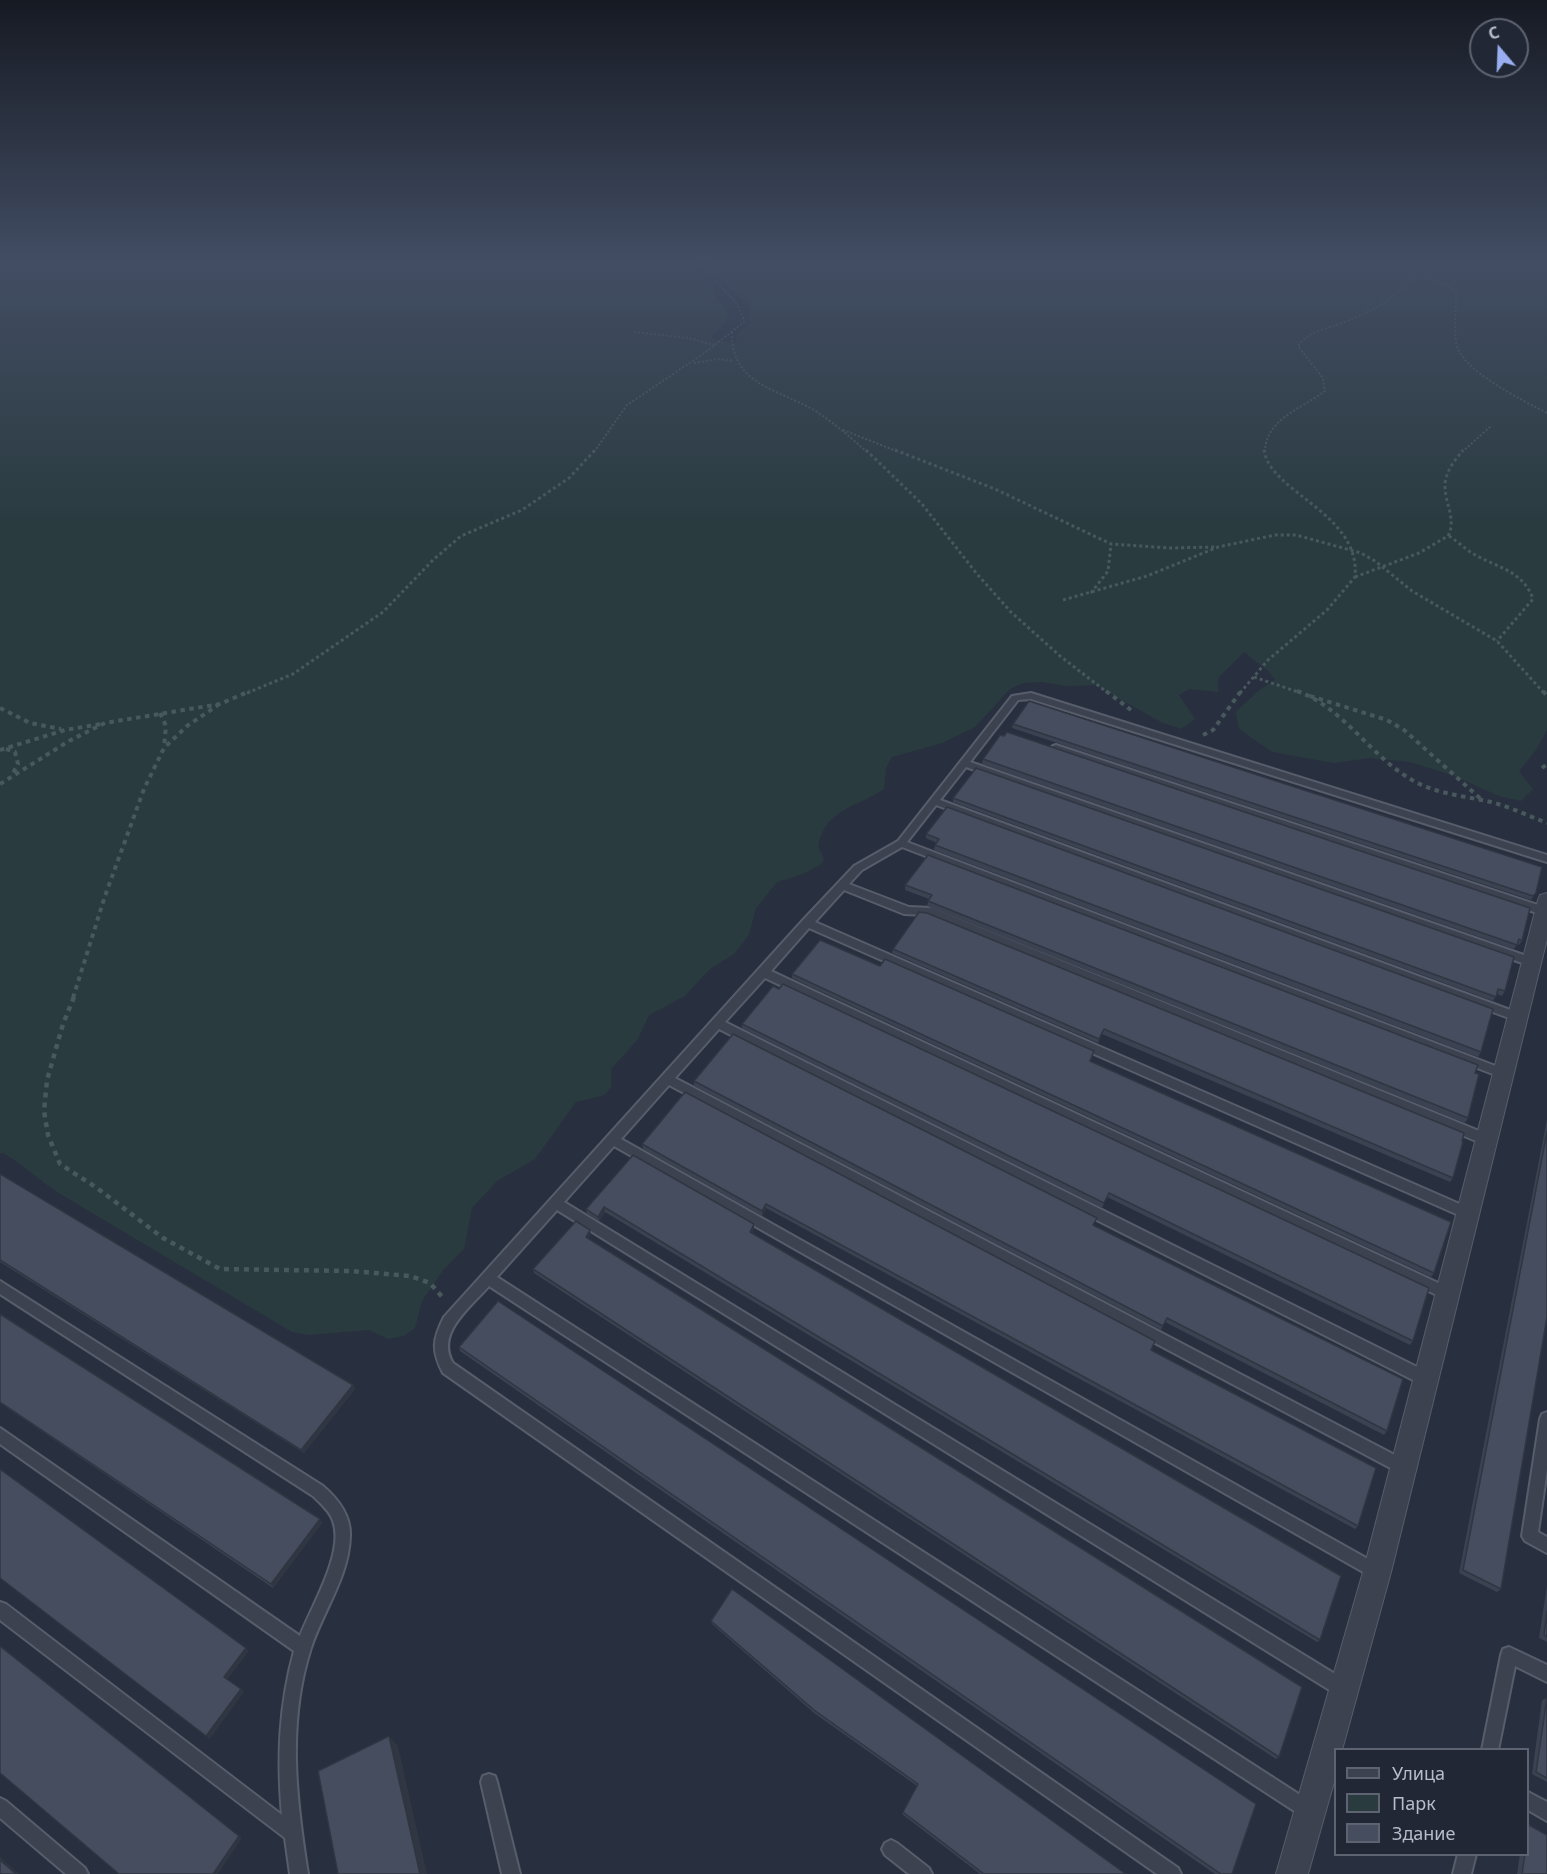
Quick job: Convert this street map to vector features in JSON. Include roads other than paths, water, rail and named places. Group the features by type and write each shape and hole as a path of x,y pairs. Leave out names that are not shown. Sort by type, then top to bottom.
{"street":[{"path":"1292,1874 1377,1572 1424,1378 1546,905"}],"lane":[{"path":"1172,1874 448,1368 441,1357 441,1337 449,1321 842,885 858,868 901,843 1015,698 1032,696 1547,859"},
{"path":"993,727 1004,731"},
{"path":"1049,746 1546,905"},
{"path":"964,763 1531,962"},
{"path":"934,801 1517,1017"},
{"path":"901,843 1502,1073"},
{"path":"842,885 908,910 928,911 1485,1139"},
{"path":"807,923 1467,1213"},
{"path":"763,972 1446,1293"},
{"path":"717,1023 1424,1378"},
{"path":"667,1079 1403,1467"},
{"path":"612,1140 1377,1572"},
{"path":"556,1203 1345,1690"},
{"path":"488,1278 1309,1811"},
{"path":"0,1287 318,1491 338,1509 344,1535 338,1561 303,1648 289,1708 285,1767 299,1874"},
{"path":"1547,1419 1530,1536 1547,1545"},
{"path":"0,1436 303,1648"},
{"path":"0,1610 292,1833"},
{"path":"1490,1748 1509,1655 1547,1674"},
{"path":"489,1782 511,1874"},
{"path":"1529,1802 1547,1812"},
{"path":"0,1807 79,1874"},
{"path":"891,1849 923,1874"},
{"path":"1462,1874 1466,1856"}]}
